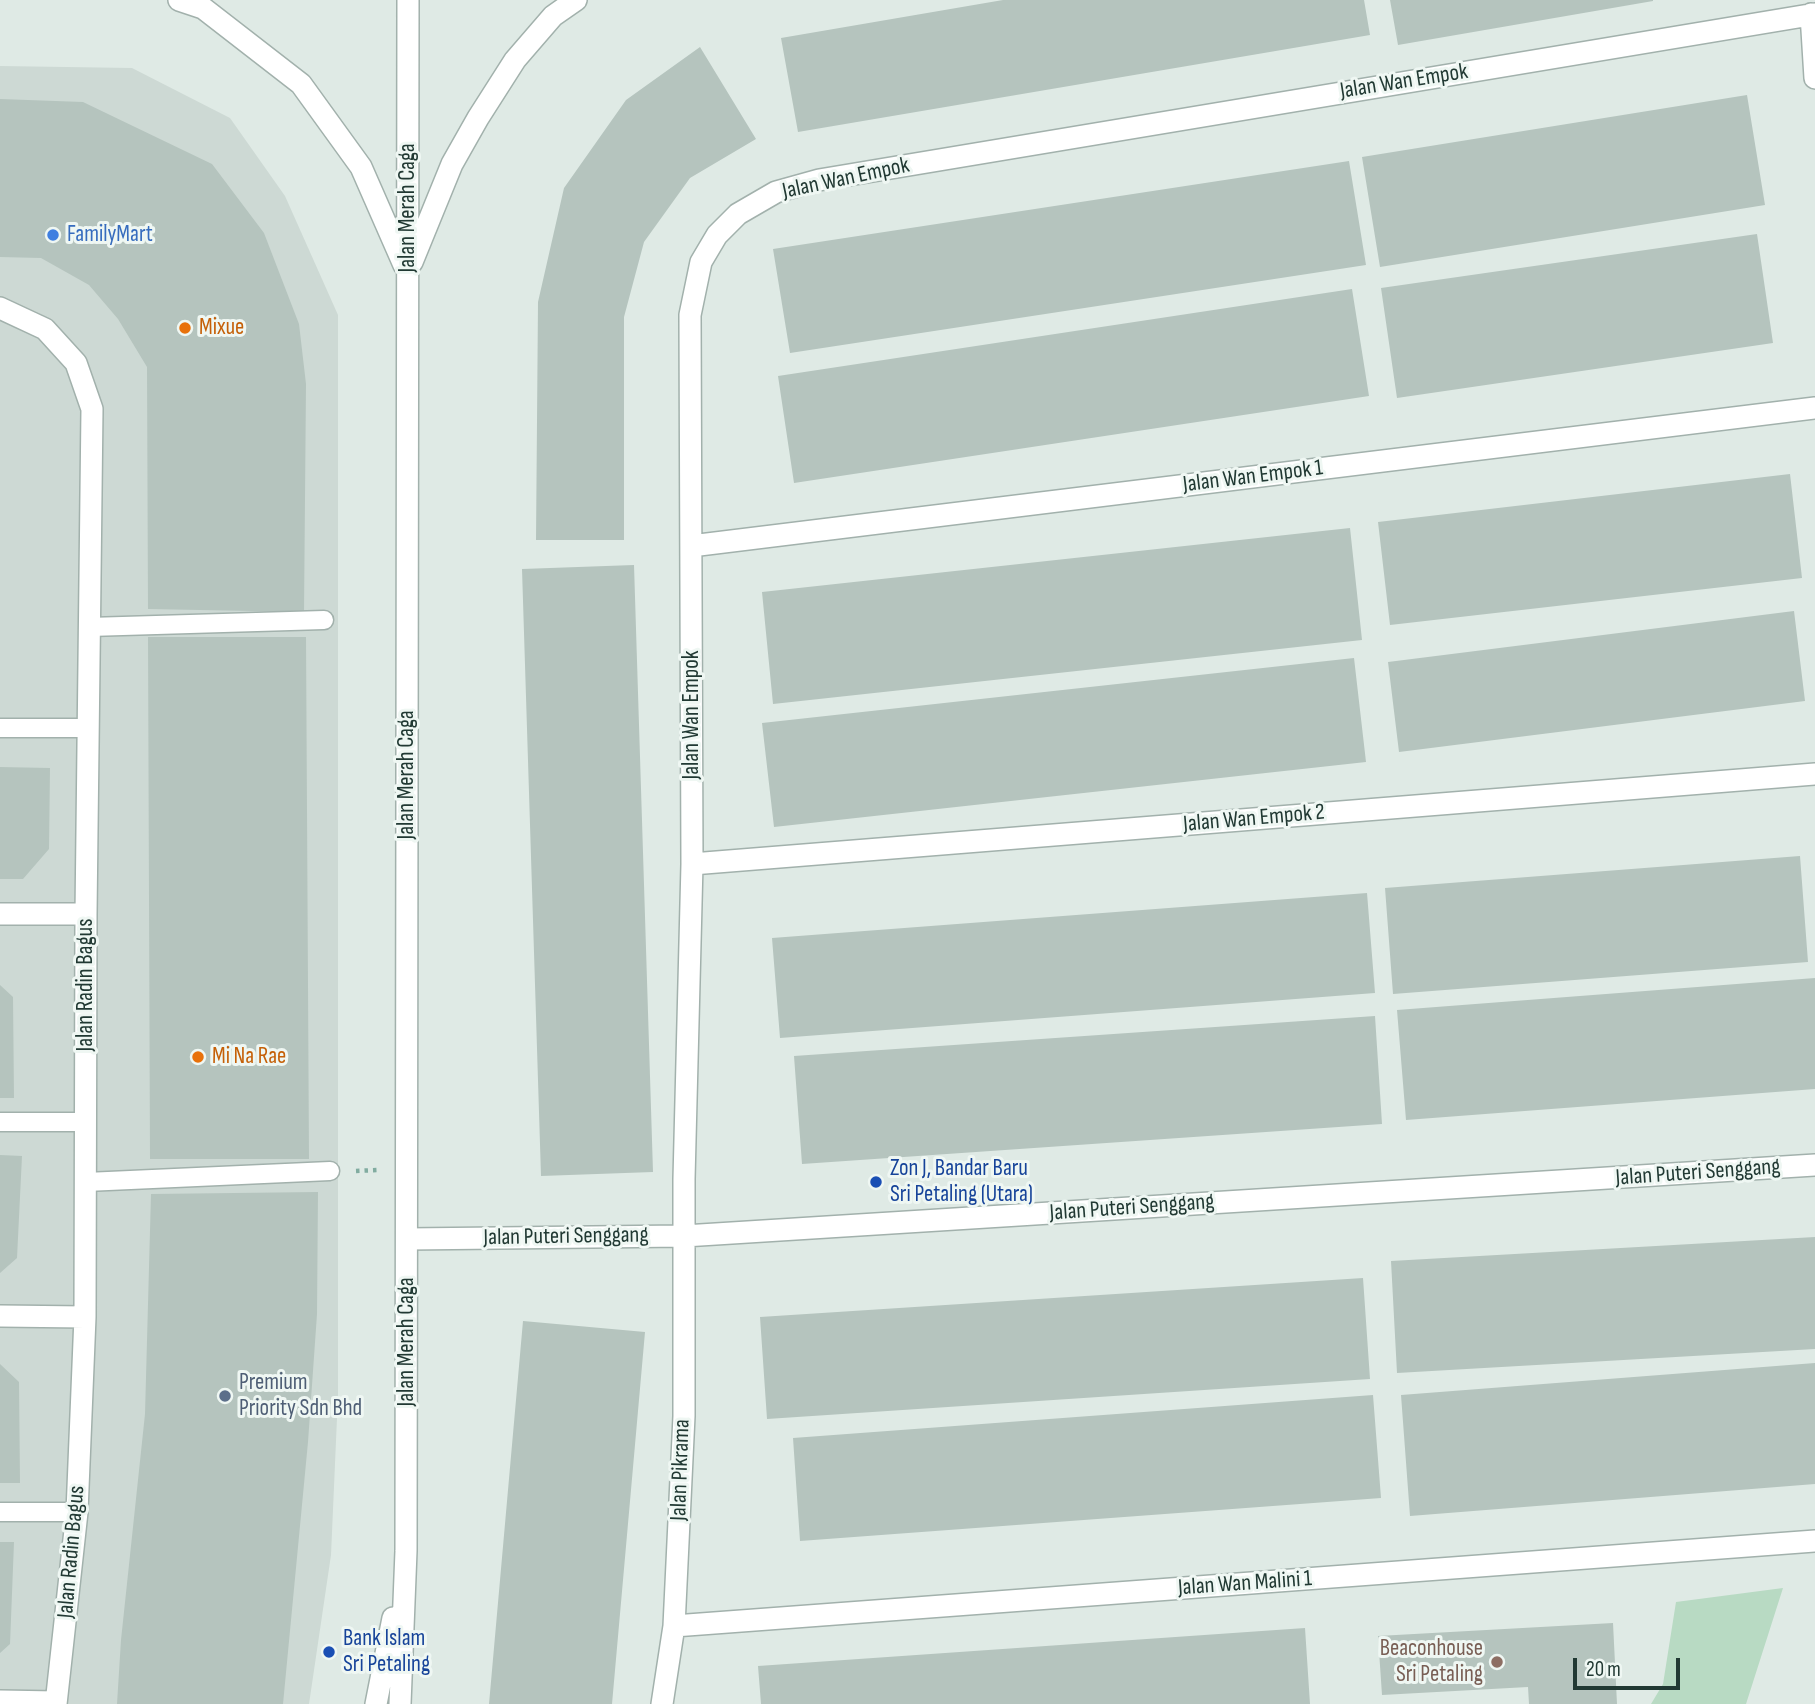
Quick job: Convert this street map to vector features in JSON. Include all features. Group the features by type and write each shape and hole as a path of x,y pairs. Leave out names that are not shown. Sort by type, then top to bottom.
{"street":[{"path":"179,0 203,8 301,84 361,167 407,273"},
{"name":"Jalan Merah Caga","path":"400,1704 406,1551 408,0"},
{"path":"407,273 452,164 478,118 515,60 553,16 576,0"},
{"path":"1813,14 1815,78"},
{"name":"Jalan Wan Empok","path":"684,1236 692,864 690,315 701,262 717,235 738,214 776,192 819,180 1813,14"},
{"name":"Jalan Radin Bagus","path":"0,308 45,329 76,363 92,409 86,914 85,1317 77,1512 56,1703"},
{"name":"Jalan Wan Empok 1","path":"691,546 1815,408"},
{"name":"Jalan Wan Empok 2","path":"692,864 1815,774"},
{"path":"0,914 86,914"},
{"name":"Jalan Puteri Senggang","path":"407,1239 684,1236 1815,1165"},
{"name":"Jalan Pikrama","path":"662,1704 674,1626 684,1416 684,1236"},
{"path":"0,1316 85,1317"},
{"name":"Jalan Wan Malini 1","path":"674,1626 1815,1541"},
{"name":"Jalan Merah Caga","path":"376,1704 406,1551"},
{"path":"0,1702 56,1703"}],"lane":[{"path":"89,627 324,620"},
{"path":"0,727 89,728"},
{"path":"0,1122 86,1122"},
{"path":"86,1182 330,1171"},
{"path":"0,1512 77,1512"}],"shaded area":[{"path":"0,66 132,68 230,118 285,196 338,315 338,1395 331,1555 309,1704 0,1704"}],"green space":[{"path":"1783,1588 1746,1704 1651,1704 1663,1684 1676,1602"}],"building":[{"path":"1003,0 1364,0 1370,35 798,132 781,38"},
{"path":"1390,0 1653,0 1653,1 1398,45"},
{"path":"700,47 756,139 690,178 644,242 624,317 624,540 536,540 538,302 564,188 626,100"},
{"path":"1747,95 1765,205 1380,267 1362,157"},
{"path":"0,99 83,102 212,164 264,233 299,324 306,384 304,612 148,609 147,367 118,319 89,285 41,258 0,257"},
{"path":"1349,161 1366,265 790,353 773,249"},
{"path":"1757,234 1773,343 1397,398 1381,288"},
{"path":"1352,289 1369,396 794,483 778,376"},
{"path":"1790,474 1802,578 1390,625 1378,522"},
{"path":"1350,528 1362,640 773,704 762,592"},
{"path":"634,565 653,1172 541,1176 522,569"},
{"path":"1794,611 1805,701 1399,752 1388,662"},
{"path":"148,637 306,637 309,1159 150,1159"},
{"path":"1354,658 1366,762 774,827 762,723"},
{"path":"0,767 50,768 49,849 23,879 0,879"},
{"path":"1800,856 1808,962 1393,994 1385,888"},
{"path":"1367,893 1375,993 780,1038 772,938"},
{"path":"1815,978 1815,1089 1406,1120 1397,1010"},
{"path":"0,985 13,997 14,1098 0,1098"},
{"path":"1375,1016 1382,1124 802,1164 794,1056"},
{"path":"0,1155 22,1156 17,1258 0,1273"},
{"path":"318,1192 317,1314 308,1442 283,1704 117,1704 121,1640 145,1414 151,1194"},
{"path":"1815,1237 1815,1349 1397,1373 1391,1261"},
{"path":"1363,1278 1370,1379 767,1419 760,1317"},
{"path":"523,1321 645,1332 612,1704 489,1704"},
{"path":"1815,1363 1815,1484 1410,1516 1401,1395"},
{"path":"0,1364 19,1382 20,1483 0,1483"},
{"path":"1373,1395 1381,1498 800,1541 793,1438"},
{"path":"0,1542 14,1542 10,1644 0,1653"},
{"name":"Beaconhouse Sri Petaling","path":"1613,1623 1617,1704 1529,1704 1528,1687 1382,1695 1378,1636"},
{"path":"1305,1628 1310,1704 761,1704 758,1666"}],"place":[{"name":"FamilyMart","path":"53,235"},
{"name":"Mixue","path":"185,328"},
{"name":"Mi Na Rae","path":"198,1057"},
{"name":"Zon J, Bandar Baru Sri Petaling (Utara)","path":"876,1182"},
{"name":"Premium Priority Sdn Bhd","path":"225,1396"},
{"name":"Bank Islam Sri Petaling","path":"329,1652"},
{"name":"Beaconhouse Sri Petaling","path":"1497,1662"}]}
